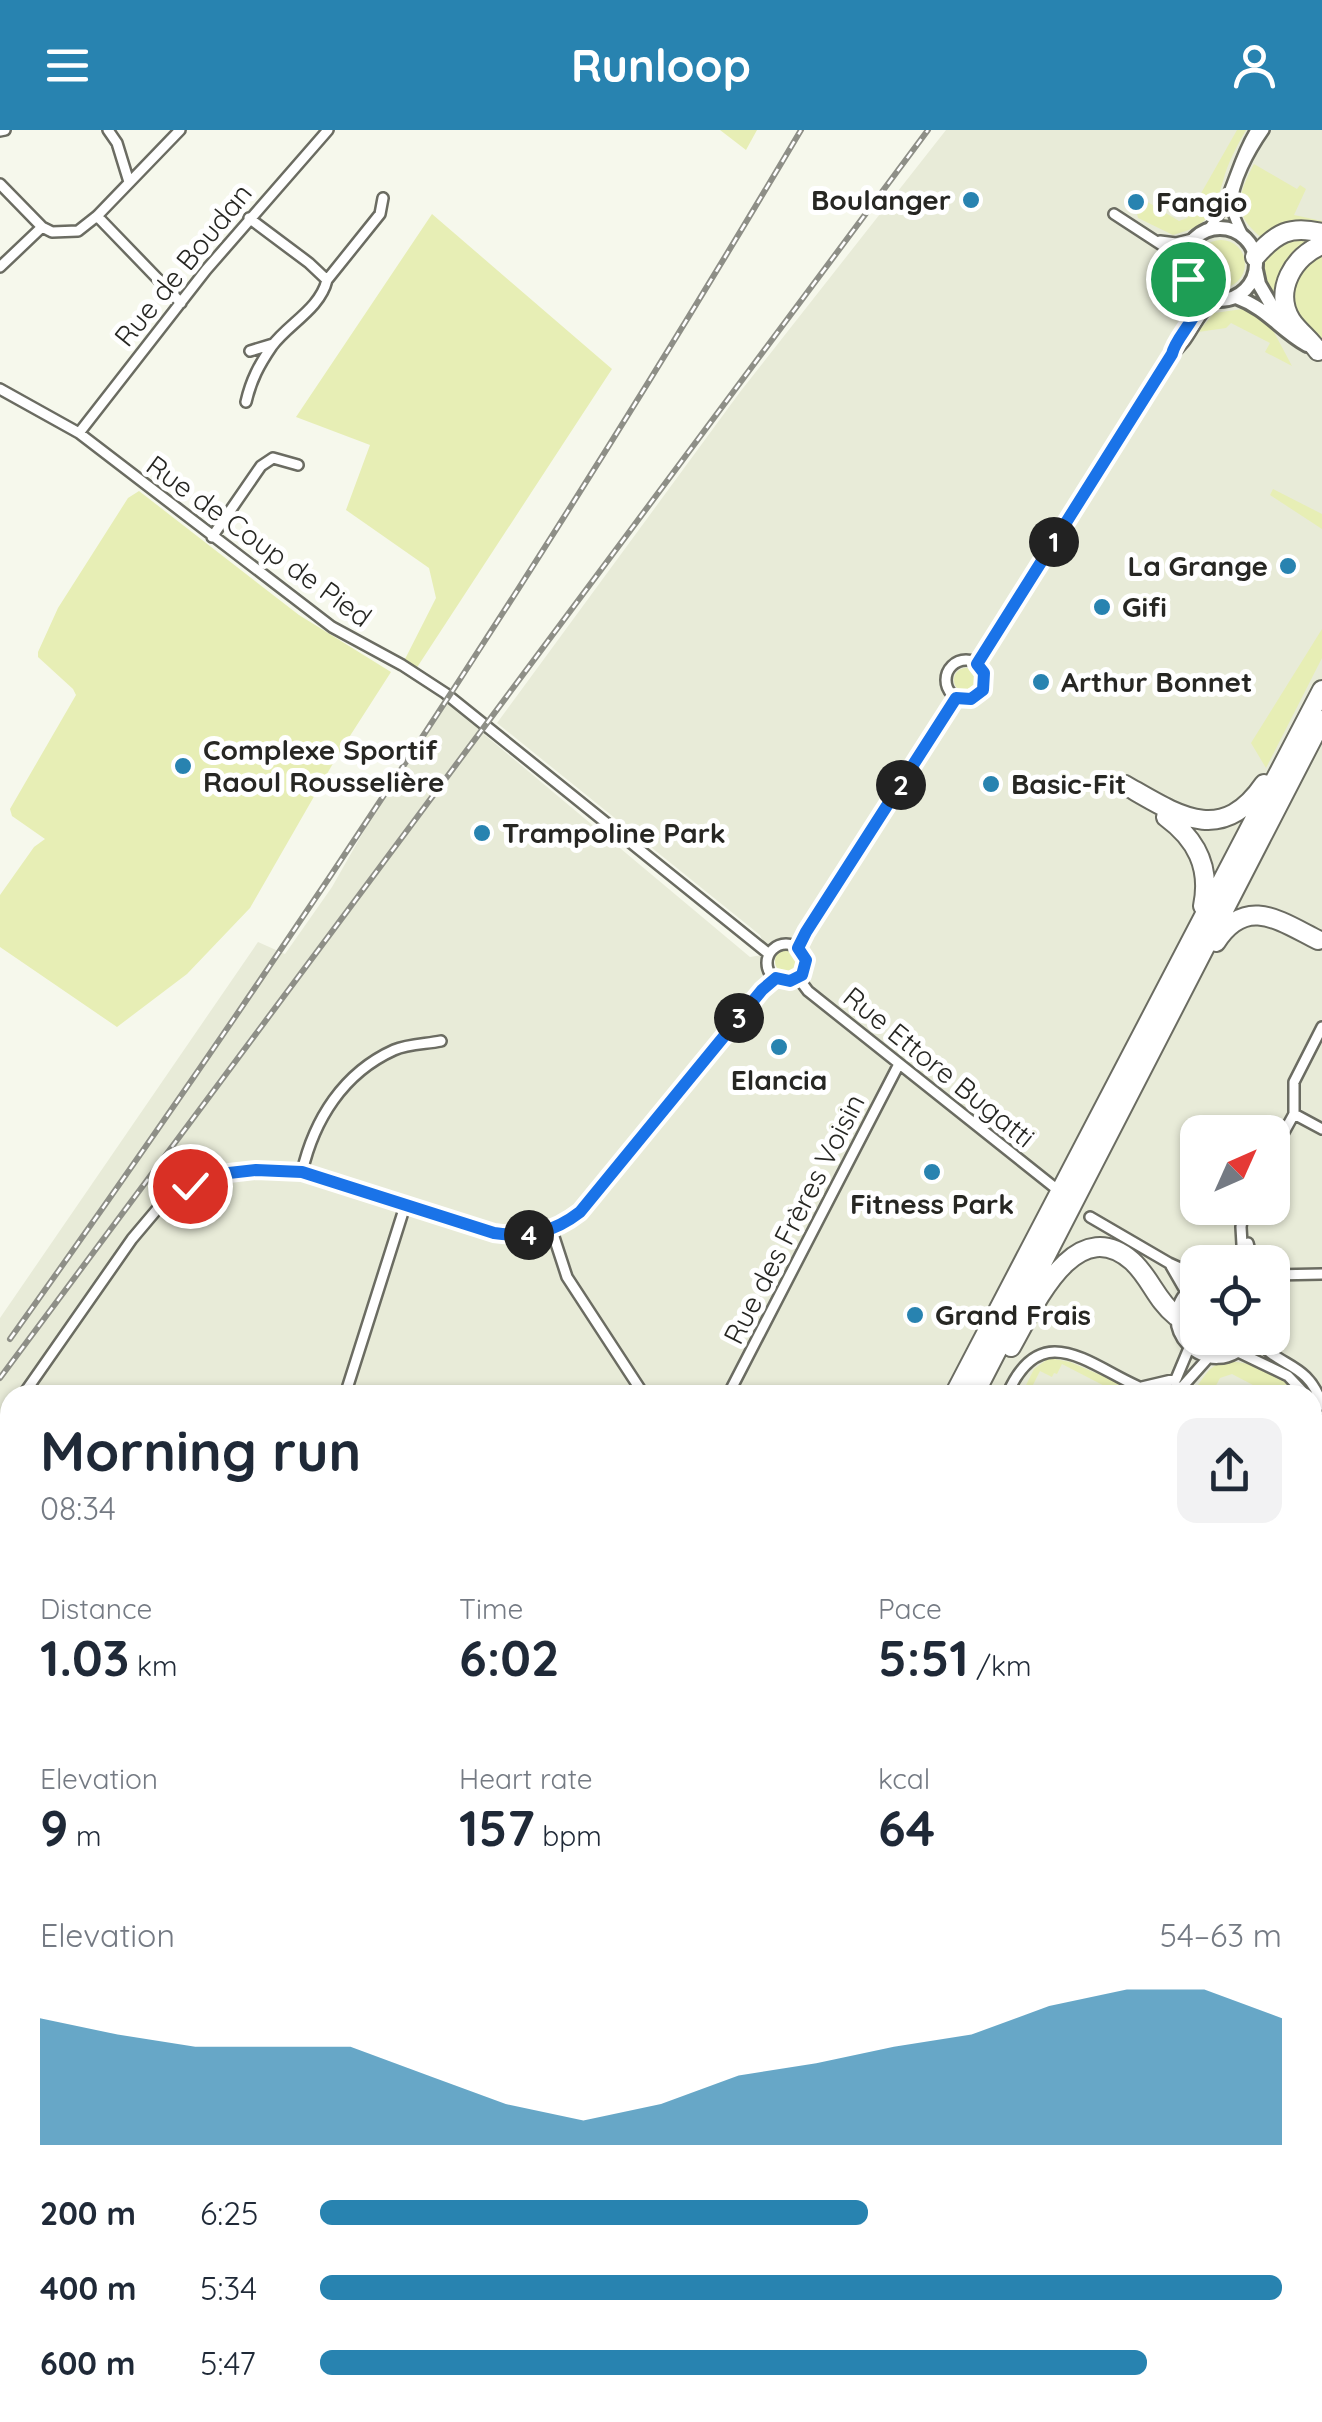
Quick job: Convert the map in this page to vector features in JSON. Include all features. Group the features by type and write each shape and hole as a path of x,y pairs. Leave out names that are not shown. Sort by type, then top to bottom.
{"highway":[{"path":"1256,263 1269,240 1285,230 1322,233"},
{"path":"1320,352 1292,321 1284,298 1288,278 1299,259 1322,244"},
{"path":"1199,926 1206,884 1194,844 1176,824 1125,785 1186,818 1214,821 1238,812 1268,778 1306,706 1322,688"},
{"path":"959,1385 1322,688"},
{"path":"979,1385 1320,723"},
{"path":"1128,1094 1162,1044 1212,948 1228,926 1244,917 1266,916 1321,942"},
{"path":"989,1385 1052,1276 1082,1252 1103,1248 1130,1258 1160,1303 1176,1316"}],"street":[{"path":"108,130 117,143 129,182"},
{"path":"0,184 42,227 52,232 78,230 98,216 180,130"},
{"name":"Rue de Boudan","path":"79,433 314,137 328,130"},
{"path":"1185,272 1186,253 1222,211 1234,174 1256,130"},
{"path":"1264,130 1240,175 1233,213 1256,263 1259,284 1298,340"},
{"path":"246,402 250,380 274,344 324,292 326,280 380,214 383,198"},
{"path":"1114,214 1174,253 1198,292 1218,300"},
{"path":"98,216 181,302"},
{"path":"249,218 326,280"},
{"path":"0,268 42,227"},
{"path":"1140,230 1161,241 1176,243 1224,229 1244,238"},
{"path":"1172,354 1180,349 1204,308 1218,300 1236,297 1248,287 1256,263"},
{"path":"977,664 1172,354 1196,311 1198,292"},
{"path":"1236,297 1264,309 1298,340 1320,352"},
{"path":"250,351 274,344"},
{"name":"Rue de Coup de Pied","path":"0,388 79,433 332,627 423,678 768,954"},
{"path":"212,537 261,466 273,458 298,465"},
{"path":"961,661 977,664 984,673 983,690 971,699 956,698 947,684 951,668 961,661"},
{"path":"798,948 956,698"},
{"path":"783,944 798,948 806,966 799,979 776,978 768,967 768,954 783,944"},
{"path":"31,1385 132,1238 159,1207 190,1186 220,1174 256,1170 302,1172 494,1233 522,1236 552,1230 594,1198 762,990 776,978"},
{"name":"Rue Ettore Bugatti","path":"799,979 808,991 1054,1188"},
{"path":"1290,1121 1294,1114 1294,1082 1322,1027"},
{"path":"302,1172 322,1116 364,1067 397,1048 441,1041"},
{"name":"Rue des Frères Voisin","path":"733,1385 900,1064"},
{"path":"1294,1114 1322,1129"},
{"path":"348,1385 405,1206"},
{"path":"1090,1217 1180,1270"},
{"path":"1241,1227 1243,1245"},
{"path":"1241,1227 1247,1245"},
{"path":"552,1230 566,1276 637,1385"},
{"path":"1169,1264 1180,1282"},
{"path":"1290,1275 1322,1274"},
{"path":"1180,1306 1176,1316 1180,1333"},
{"path":"1013,1385 1024,1365 1037,1354 1054,1350 1138,1385"},
{"path":"1150,1385 1176,1379 1186,1355"},
{"path":"1202,1355 1208,1358 1230,1355"},
{"path":"1244,1355 1288,1376 1297,1385"},
{"path":"1274,1355 1306,1375 1312,1385"},
{"path":"1183,1385 1208,1358"}],"shaded area":[{"path":"946,130 1322,130 1322,1385 981,1385 1059,1214 961,1385 0,1385 0,1318 258,942 285,954 332,887 382,799 449,697 484,724 485,735 750,957 768,954 760,935 497,723 740,392","holes":["787,944 801,951 806,965 799,979 785,981 773,976 767,960 774,948"]}],"green space":[{"path":"720,130 757,130 746,150"},
{"path":"1237,130 1246,130 1208,217 1173,235 1138,218 1136,209 1146,201 1179,221 1187,218"},
{"path":"1254,164 1297,189 1300,185 1306,189 1294,215 1322,221 1322,227 1282,226 1262,238 1252,229 1240,204"},
{"path":"432,214 612,369 414,672 402,665 436,598 429,568 346,510 370,445 296,417"},
{"path":"1322,233 1322,353 1299,340 1256,269 1271,239"},
{"path":"1221,240 1238,247 1245,264 1238,281 1221,288 1204,281 1197,264 1204,247"},
{"path":"1250,308 1269,323 1292,366 1265,352 1270,343 1231,323 1226,328 1198,332 1214,313"},
{"path":"1273,489 1322,514 1322,529 1270,495"},
{"name":"Complexe Sportif Raoul Rousselière","path":"139,491 299,615 391,672 339,753 250,908 187,974 117,1027 0,947 0,895 34,847 45,839 12,816 10,809 76,695 38,657 38,652 58,608 128,498"},
{"path":"1322,629 1322,658 1266,768 1251,743"},
{"path":"966,668 975,671 975,689 966,692 957,689 954,680 957,671"},
{"path":"788,948 797,952 801,961 797,970 788,974 779,970 775,961 779,952"},
{"path":"1049,1358 1070,1362 1124,1385 1103,1385 1062,1364 1052,1377 1040,1371 1033,1385 1026,1385 1034,1369"},
{"path":"1219,1364 1247,1364 1288,1385 1253,1385 1232,1374 1220,1378 1216,1385 1198,1385"}],"railway":[{"path":"10,1339 217,1043 419,743 613,438 801,130"},
{"path":"0,1378 928,130"}],"place":[{"name":"Boulanger","path":"971,200"},
{"name":"Fangio","path":"1136,202"},
{"name":"La Grange","path":"1288,566"},
{"name":"Gifi","path":"1102,607"},
{"name":"Arthur Bonnet","path":"1041,682"},
{"name":"Complexe Sportif Raoul Rousselière","path":"183,766"},
{"name":"Basic-Fit","path":"991,784"},
{"name":"Trampoline Park","path":"482,833"},
{"name":"Elancia","path":"779,1047"},
{"name":"Fitness Park","path":"932,1172"},
{"name":"Grand Frais","path":"915,1315"}],"route":[{"path":"190,1186 220,1174 256,1170 302,1172 513,1236 552,1230 580,1212 762,990 776,978 790,981 802,975 806,960 798,948 806,932 956,698 971,699 983,690 984,673 977,664 1196,311 1198,292 1188,279"}]}
